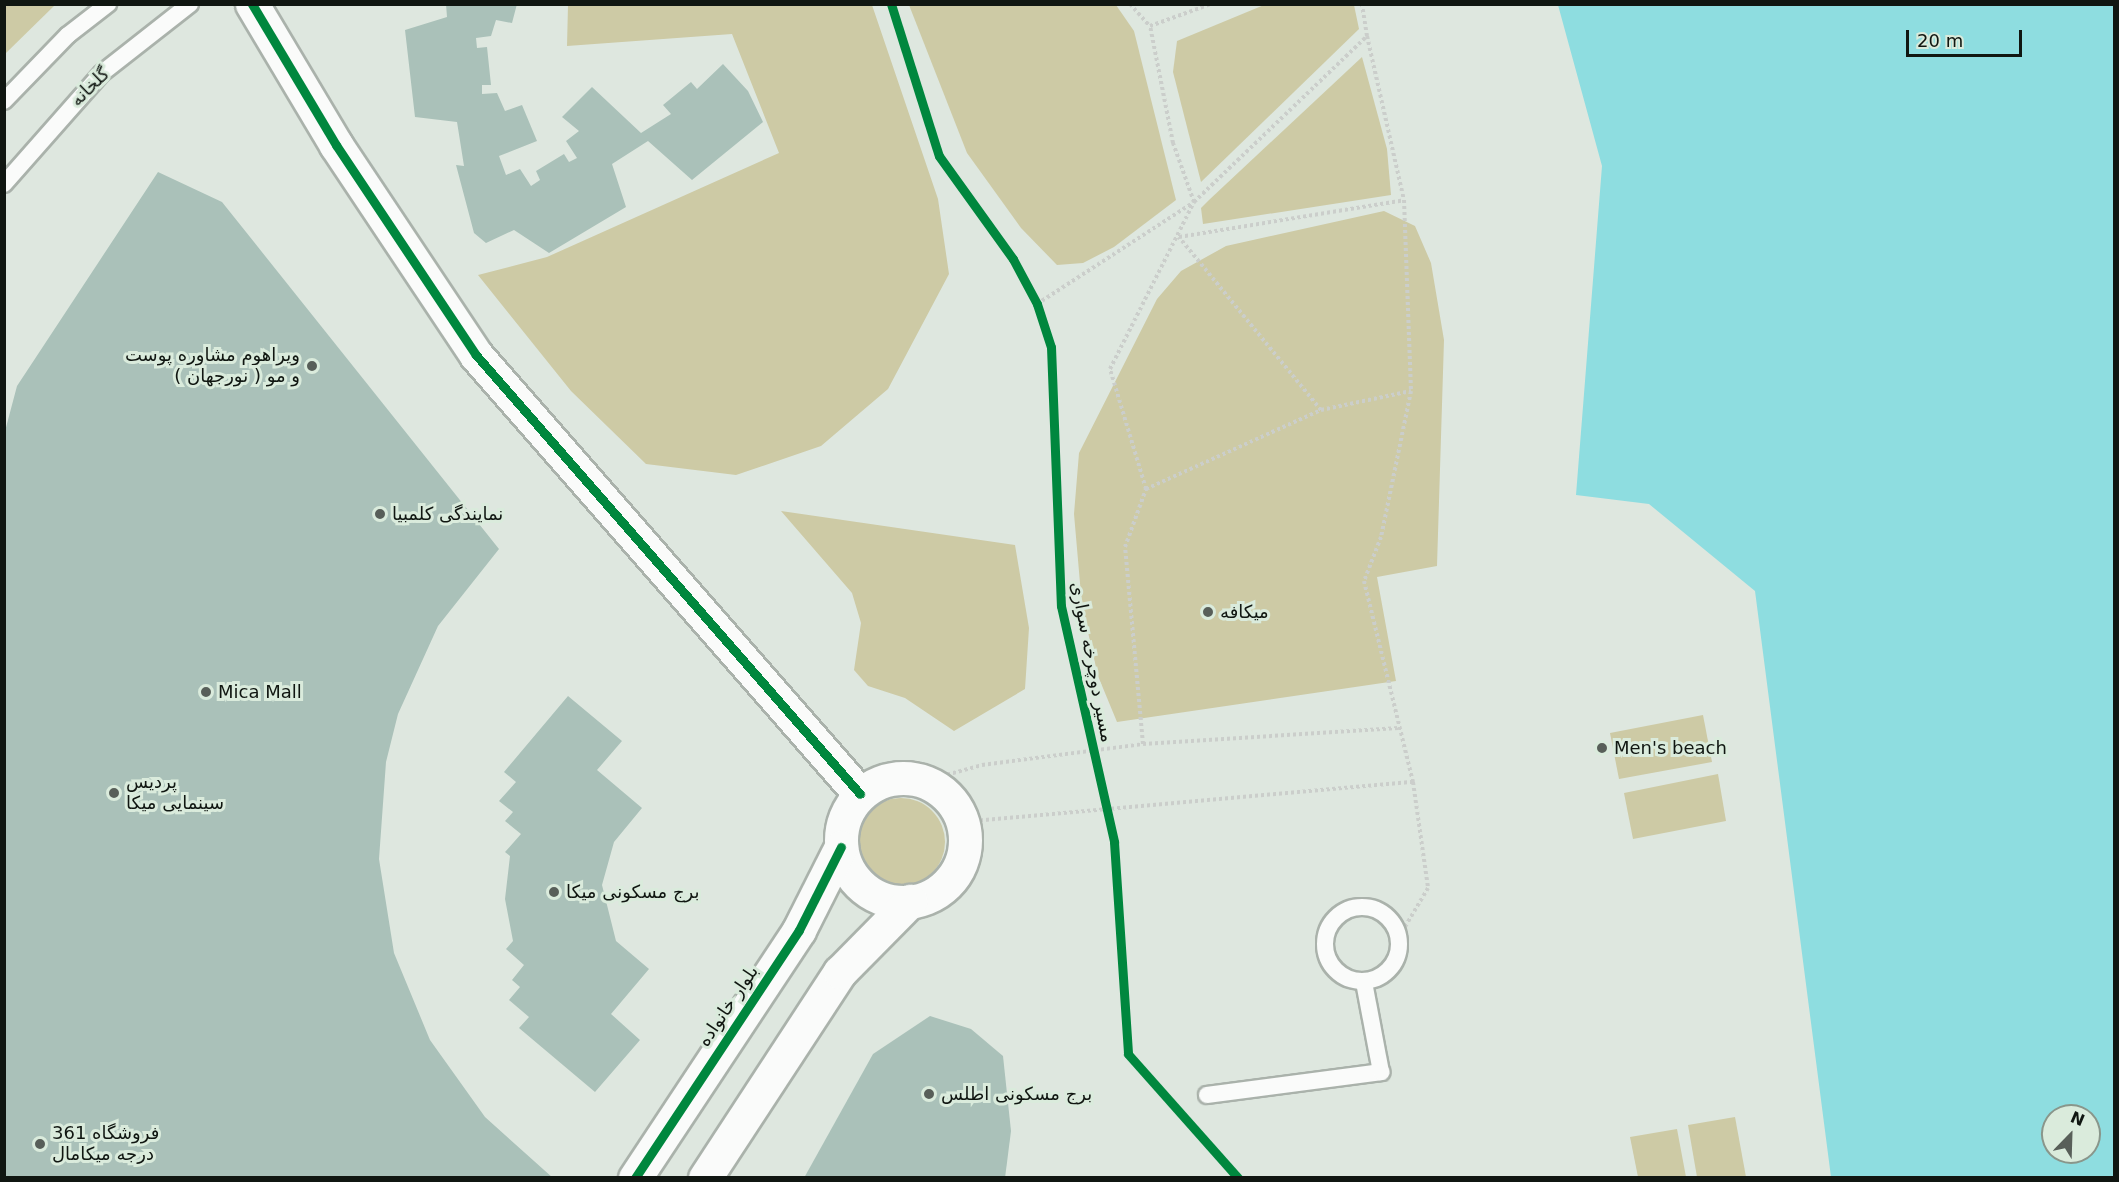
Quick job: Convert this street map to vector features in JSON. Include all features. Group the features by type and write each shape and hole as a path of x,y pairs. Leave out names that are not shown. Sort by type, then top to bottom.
{"street":[{"path":"252,4 336,146 476,355 860,794"},
{"path":"705,1178 840,972 910,902 938,891 952,878 965,842 962,822 954,805 924,781 885,780 860,794 848,809 841,847 857,882 891,901 910,902"},
{"name":"بلوار خانواده","path":"635,1178 799,930 841,847"}],"lane":[{"path":"4,101 68,35 108,4"},
{"name":"گلخانه","path":"4,184 102,73 190,4"},
{"path":"1370,907 1389,918 1399,937 1398,958 1385,975 1364,982 1344,978 1328,962 1324,942 1331,921 1349,908 1370,907"},
{"path":"1207,1095 1381,1072 1364,982"}],"path":[{"path":"1130,4 1150,26 1173,143 1194,202 1179,237 1110,369 1146,489 1125,547 1143,744"},
{"path":"1150,26 1211,4"},
{"path":"1362,4 1404,200 1411,391 1381,537 1364,581 1413,782 1428,888 1399,937"},
{"path":"1041,315 1035,299 1194,202 1368,36"},
{"path":"1179,237 1404,200"},
{"path":"1179,237 1321,410"},
{"path":"1146,489 1321,410 1411,391"},
{"path":"924,781 982,765 1143,744 1398,728"},
{"path":"962,822 1106,806 1413,782"},
{"path":"1103,795 1110,824"}],"shaded area":[{"path":"5,4 55,4 55,5 5,54"},
{"path":"568,5 872,5 938,199 949,274 888,389 821,446 736,475 646,464 571,391 478,275 547,257 779,153 732,34 567,46"},
{"path":"909,5 1116,5 1134,31 1176,200 1114,247 1083,263 1057,265 1021,228 967,153"},
{"path":"1264,5 1354,5 1359,29 1201,182 1173,72 1177,41"},
{"path":"1362,57 1387,149 1391,195 1203,224 1201,208"},
{"path":"1384,211 1415,226 1431,263 1444,340 1437,566 1377,577 1396,681 1117,722 1098,676 1082,606 1074,514 1079,453 1157,299 1181,271 1226,246"},
{"path":"781,511 1015,545 1029,628 1025,689 954,731 905,698 868,686 854,670 861,623 852,593"},
{"path":"1703,715 1712,762 1619,779 1610,733"},
{"path":"1718,774 1726,821 1633,839 1624,793"},
{"path":"892,798 910,798 926,805 938,817 945,833 945,851 938,867 926,879 910,886 892,886 876,879 864,867 857,851 857,833 864,817 876,805"},
{"path":"1735,1117 1746,1177 1697,1177 1688,1125"},
{"path":"1677,1129 1686,1177 1638,1177 1630,1137"}],"water":[{"path":"1558,5 2114,5 2114,1177 1831,1177 1755,591 1649,504 1576,495 1602,166"}],"building":[{"path":"446,4 517,4 512,23 496,20 491,36 476,38 477,48 487,47 491,85 482,85 482,94 497,93 505,111 522,105 537,141 499,156 506,175 520,169 531,186 540,180 536,171 564,154 569,162 577,158 566,141 579,131 562,117 592,87 641,133 671,114 663,105 691,82 697,89 723,64 748,91 763,122 692,180 648,141 612,164 626,207 549,253 514,230 486,243 474,233 456,165 464,166 457,122 415,117 405,30 447,17"},
{"name":"Mica Mall","path":"158,172 222,202 499,549 438,626 398,714 386,762 379,859 394,953 430,1040 485,1117 553,1178 4,1178 4,435 17,386"},
{"name":"برج مسکونی میکا","path":"568,696 622,741 597,770 642,808 614,842 602,885 616,941 649,969 611,1014 640,1040 595,1092 519,1028 529,1017 509,1000 520,987 512,980 524,965 506,949 513,941 505,899 510,856 505,852 521,834 505,821 513,812 499,801 516,782 504,772"},
{"name":"برج مسکونی اطلس","path":"930,1016 971,1029 1003,1056 1011,1131 1005,1178 804,1178 873,1054"}],"cycle path":[{"path":"252,4 336,145 476,355 860,794"},
{"name":"مسیر دوچرخه سواری","path":"891,4 939,156 1013,259 1037,304 1051,347 1061,606 1114,842 1128,1054 1238,1178"},
{"path":"635,1178 799,930 841,847"}],"place":[{"name":"ویراهوم مشاوره پوست و مو ( نورجهان )","path":"312,366"},
{"name":"نمایندگی کلمبیا","path":"380,514"},
{"name":"میکافه","path":"1208,612"},
{"name":"Mica Mall","path":"206,692"},
{"name":"Men's beach","path":"1602,748"},
{"name":"پردیس سینمایی میکا","path":"114,793"},
{"name":"برج مسکونی میکا","path":"554,892"},
{"name":"برج مسکونی اطلس","path":"929,1094"},
{"name":"فروشگاه 361 درجه میکامال","path":"40,1144"}]}
